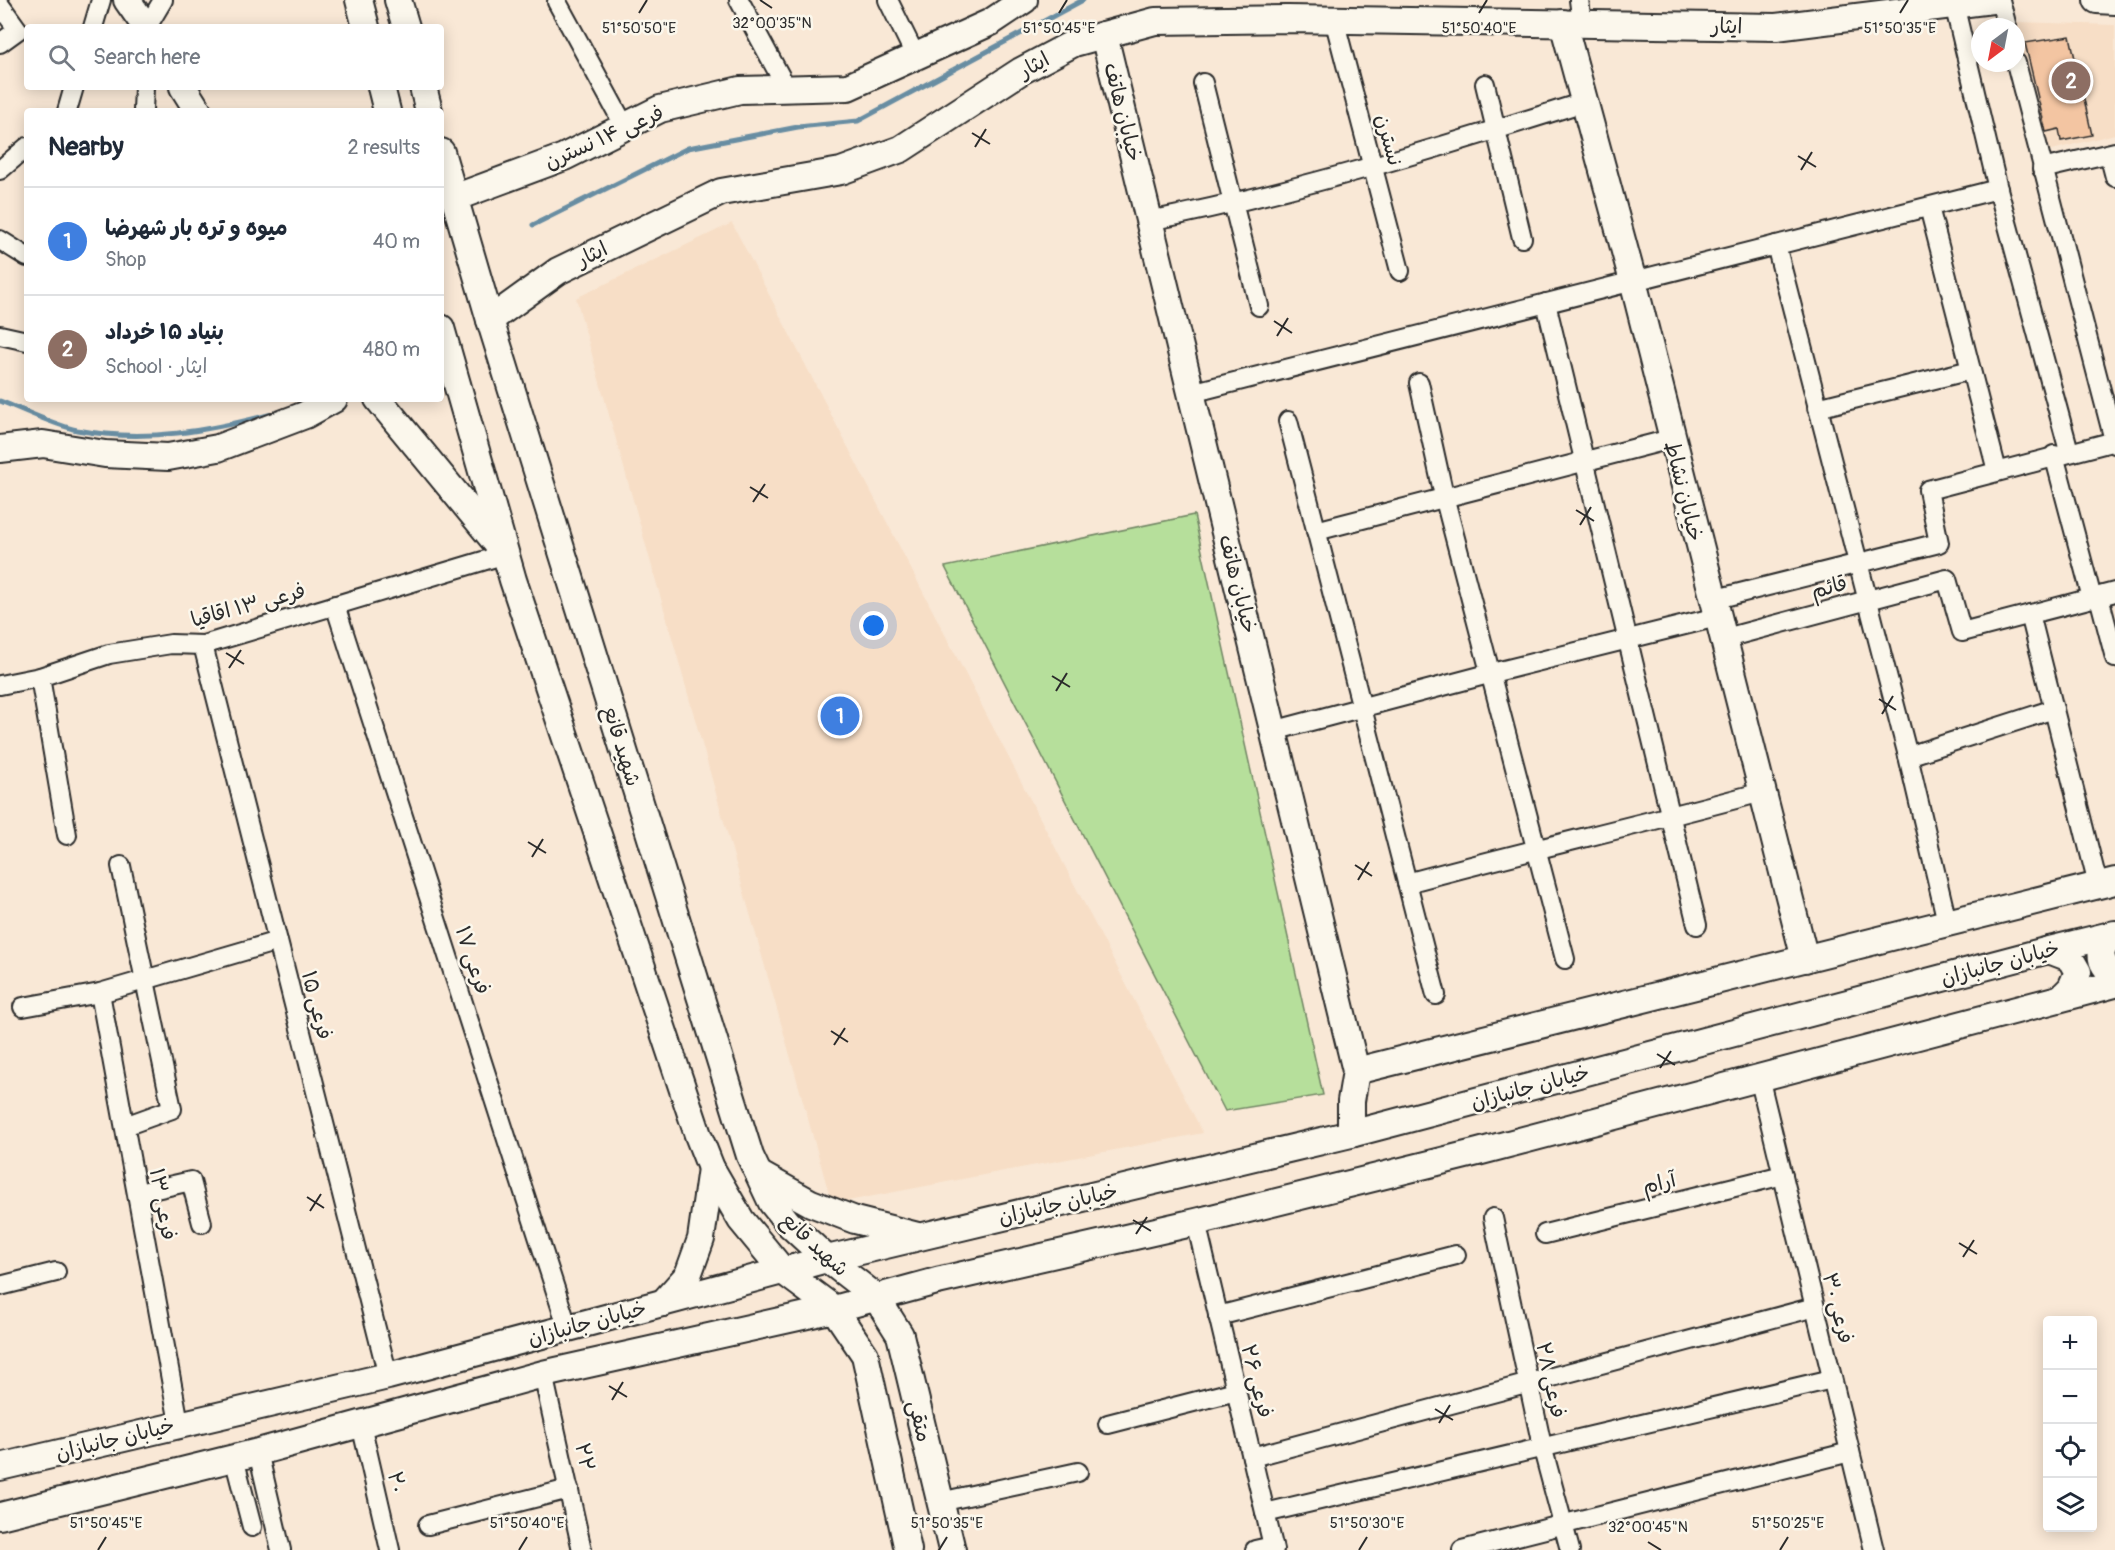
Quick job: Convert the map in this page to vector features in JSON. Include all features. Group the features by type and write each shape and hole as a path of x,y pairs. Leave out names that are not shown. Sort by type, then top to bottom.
{"main road":[{"path":"127,0 145,24"},
{"path":"359,0 365,24"},
{"path":"398,0 405,24"},
{"name":"فرعی ۱۴ نسترن","path":"454,198 564,157 660,109 740,90 848,87 991,22 1024,0"},
{"name":"ایثار","path":"490,320 558,271 721,192 841,171 901,148 1021,71 1074,43 1155,21 1575,15 1776,27 1992,0"},
{"path":"2097,0 2115,1"},
{"name":"خیابان نشاط","path":"1575,15 1584,102 1633,281 1671,439 1805,958"},
{"name":"خیابان هاتف","path":"1104,35 1356,1071 1351,1101 1351,1134"},
{"path":"185,90 196,108"},
{"path":"382,90 386,108"},
{"path":"424,90 428,108"},
{"name":"شهید قانع","path":"444,163 490,320 750,1156 772,1203 788,1223 827,1259 876,1297"},
{"name":"شهید قانع","path":"444,345 506,554 686,1101 711,1168 741,1220 783,1271 834,1309"},
{"path":"0,449 43,444 105,454 168,457 218,448 305,415 326,402"},
{"path":"380,402 506,554"},
{"path":"1356,1071 2106,883"},
{"path":"2115,935 2105,941 2101,951 2103,963 2115,975"},
{"name":"خیابان جانبازان","path":"0,1467 81,1449 179,1423 387,1376 827,1259 1351,1134 2049,950 2115,935"},
{"path":"2049,950 2070,958 2078,972 2071,988 2062,997"},
{"name":"خیابان جانبازان","path":"0,1516 246,1455 543,1374 834,1309 1478,1152 2115,984"},
{"path":"663,1303 688,1275 701,1239 711,1168"},
{"path":"759,1174 812,1203 844,1216 921,1237"},
{"name":"متقی","path":"876,1297 900,1335 952,1550"},
{"name":"متقی","path":"834,1309 865,1355 908,1550"},
{"path":"617,1315 627,1324 632,1334 631,1344 625,1356"}],"street":[{"path":"94,24 101,0"},
{"path":"149,24 163,0"},
{"path":"739,0 787,89"},
{"path":"888,0 916,57"},
{"path":"2000,0 2005,18"},
{"path":"557,2 625,127"},
{"path":"1954,4 2061,453 2102,596 2115,658"},
{"path":"0,5 18,30 0,43"},
{"name":"نسترن","path":"1334,19 1400,272"},
{"path":"1273,731 1492,672 1717,619 1857,564 1940,543 1928,490 2061,453 2115,442 2018,72"},
{"path":"1203,83 1259,306"},
{"path":"1485,84 1522,238"},
{"path":"68,108 73,90"},
{"path":"143,108 144,90"},
{"path":"1149,221 1232,205 1496,130 1584,102"},
{"path":"0,170 24,150"},
{"path":"2042,169 2112,153 2115,177"},
{"path":"1191,393 1998,189"},
{"path":"1929,207 1997,471"},
{"path":"0,240 24,255"},
{"path":"1776,245 1908,756 1947,922"},
{"path":"1546,303 1697,925"},
{"path":"0,335 24,340"},
{"path":"1817,408 1971,370"},
{"path":"1419,383 1444,496 1492,672 1565,959"},
{"path":"1288,421 1436,994"},
{"path":"1316,531 1671,439"},
{"name":"فرعی ۱۳ اقاقیا","path":"0,685 40,677 110,654 171,644 203,645 506,554"},
{"name":"قائم","path":"1717,619 1866,600 1947,579 1962,632 2030,614"},
{"path":"2102,596 2030,614 2054,710 2106,883"},
{"name":"فرعی ۱۷","path":"335,605 568,1329"},
{"name":"فرعی ۱۵","path":"203,645 387,1376"},
{"path":"40,677 67,835"},
{"path":"1908,756 2054,710"},
{"path":"1407,883 1762,792"},
{"path":"121,866 172,1109 125,1126"},
{"path":"23,1007 100,993 278,941"},
{"name":"فرعی ۱۳","path":"100,993 179,1423"},
{"name":"فرعی ۳۰","path":"1759,1077 1874,1550"},
{"name":"آرام","path":"1545,1234 1783,1175"},
{"path":"138,1193 191,1181 202,1223"},
{"name":"فرعی ۲۸","path":"1494,1218 1542,1446 1570,1550"},
{"name":"فرعی ۲۶","path":"1196,1222 1274,1548"},
{"path":"1218,1316 1456,1255"},
{"path":"0,1286 56,1272"},
{"path":"1252,1457 1815,1307"},
{"name":"۲۲","path":"543,1374 582,1550"},
{"path":"1265,1512 1832,1379"},
{"path":"1108,1424 1236,1391"},
{"name":"۲۰","path":"361,1424 390,1550"},
{"path":"1461,1550 1850,1452"},
{"path":"246,1455 252,1527"},
{"path":"246,1455 281,1550"},
{"path":"940,1502 1078,1472"},
{"path":"428,1525 569,1489"},
{"path":"1255,1550 1274,1548"}],"shaded area":[{"path":"2025,22 2115,25 2115,134 2044,152 2025,67"},
{"path":"732,223 1203,1133 832,1204 576,298"}],"green space":[{"path":"1194,515 1323,1095 1225,1111 945,567"}],"building":[{"path":"2070,36 2092,135 2061,141 2059,129 2046,132 2025,43"}],"waterway":[{"path":"533,225 688,148 798,127 858,121 1083,0"},
{"path":"0,401 48,421 77,430 102,434 152,435 202,430 276,413"}],"place":[{"name":"بنیاد ۱۵ خرداد","path":"2071,81"},
{"name":"میوه و تره بار شهرضا","path":"840,716"}]}
